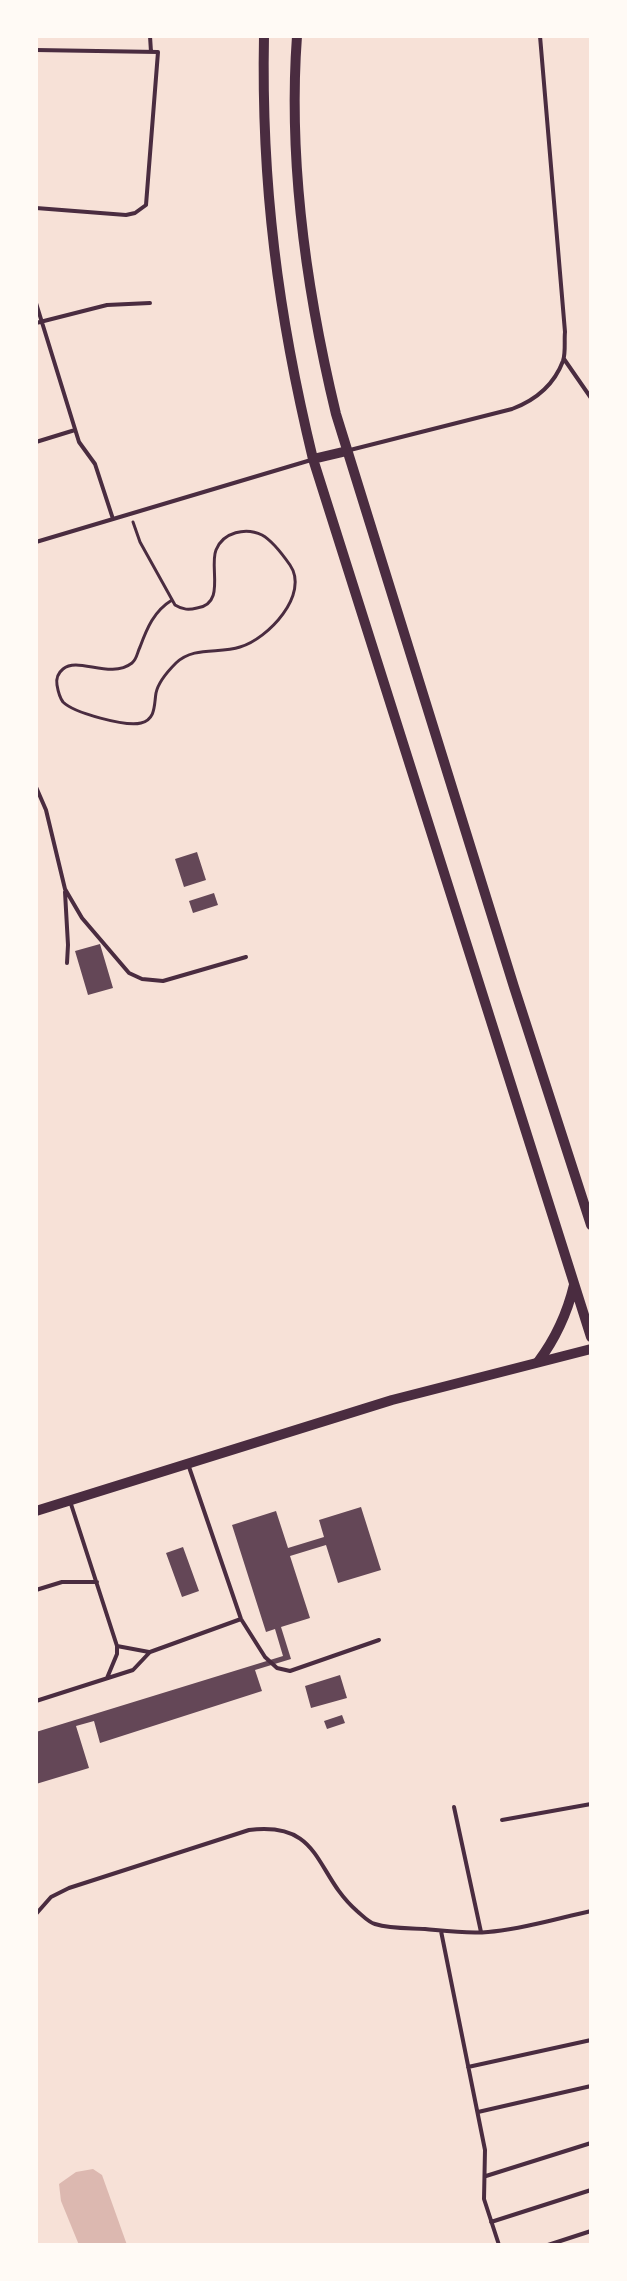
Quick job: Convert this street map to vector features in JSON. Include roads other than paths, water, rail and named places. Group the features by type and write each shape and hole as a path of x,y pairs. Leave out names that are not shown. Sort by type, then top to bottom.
{"main road":[{"path":"264,36 267,187 275,266 297,393 313,459 591,1337"},
{"path":"297,36 296,131 302,220 322,358 347,451 503,953 591,1225"},
{"path":"313,459 347,451"},
{"path":"538,1362 557,1334 568,1310 574,1284"},
{"path":"36,1511 392,1400 591,1349"}],"lane":[{"path":"150,36 151,52"},
{"path":"347,451 512,409 530,402 553,380 564,359 565,332 540,36"},
{"path":"36,50 158,52 146,205 135,213 126,215 36,208"},
{"path":"36,303 80,442 95,464 113,519"},
{"path":"36,323 107,304 150,303"},
{"path":"564,359 590,396"},
{"path":"36,442 76,430"},
{"path":"36,542 313,459"},
{"path":"36,787 46,810 65,889 67,963"},
{"path":"65,889 82,918 129,973 142,979 163,981 246,957"},
{"path":"188,1464 241,1619 265,1658 277,1668 290,1671 379,1640"},
{"path":"70,1501 117,1646 117,1654 107,1678"},
{"path":"36,1590 62,1582 97,1582"},
{"path":"36,1701 133,1670 150,1652 241,1619"},
{"path":"117,1646 150,1652"},
{"path":"502,1820 591,1804"},
{"path":"454,1807 481,1932"},
{"path":"36,1914 51,1897 69,1888 249,1830 277,1829 293,1834 306,1842 317,1854 341,1896 372,1924 441,1931 490,1932 591,1911"},
{"path":"441,1931 485,2150 484,2199 499,2245"},
{"path":"468,2067 591,2040"},
{"path":"477,2112 591,2086"},
{"path":"486,2176 591,2143"},
{"path":"491,2222 591,2190"},
{"path":"548,2245 591,2231"}]}
